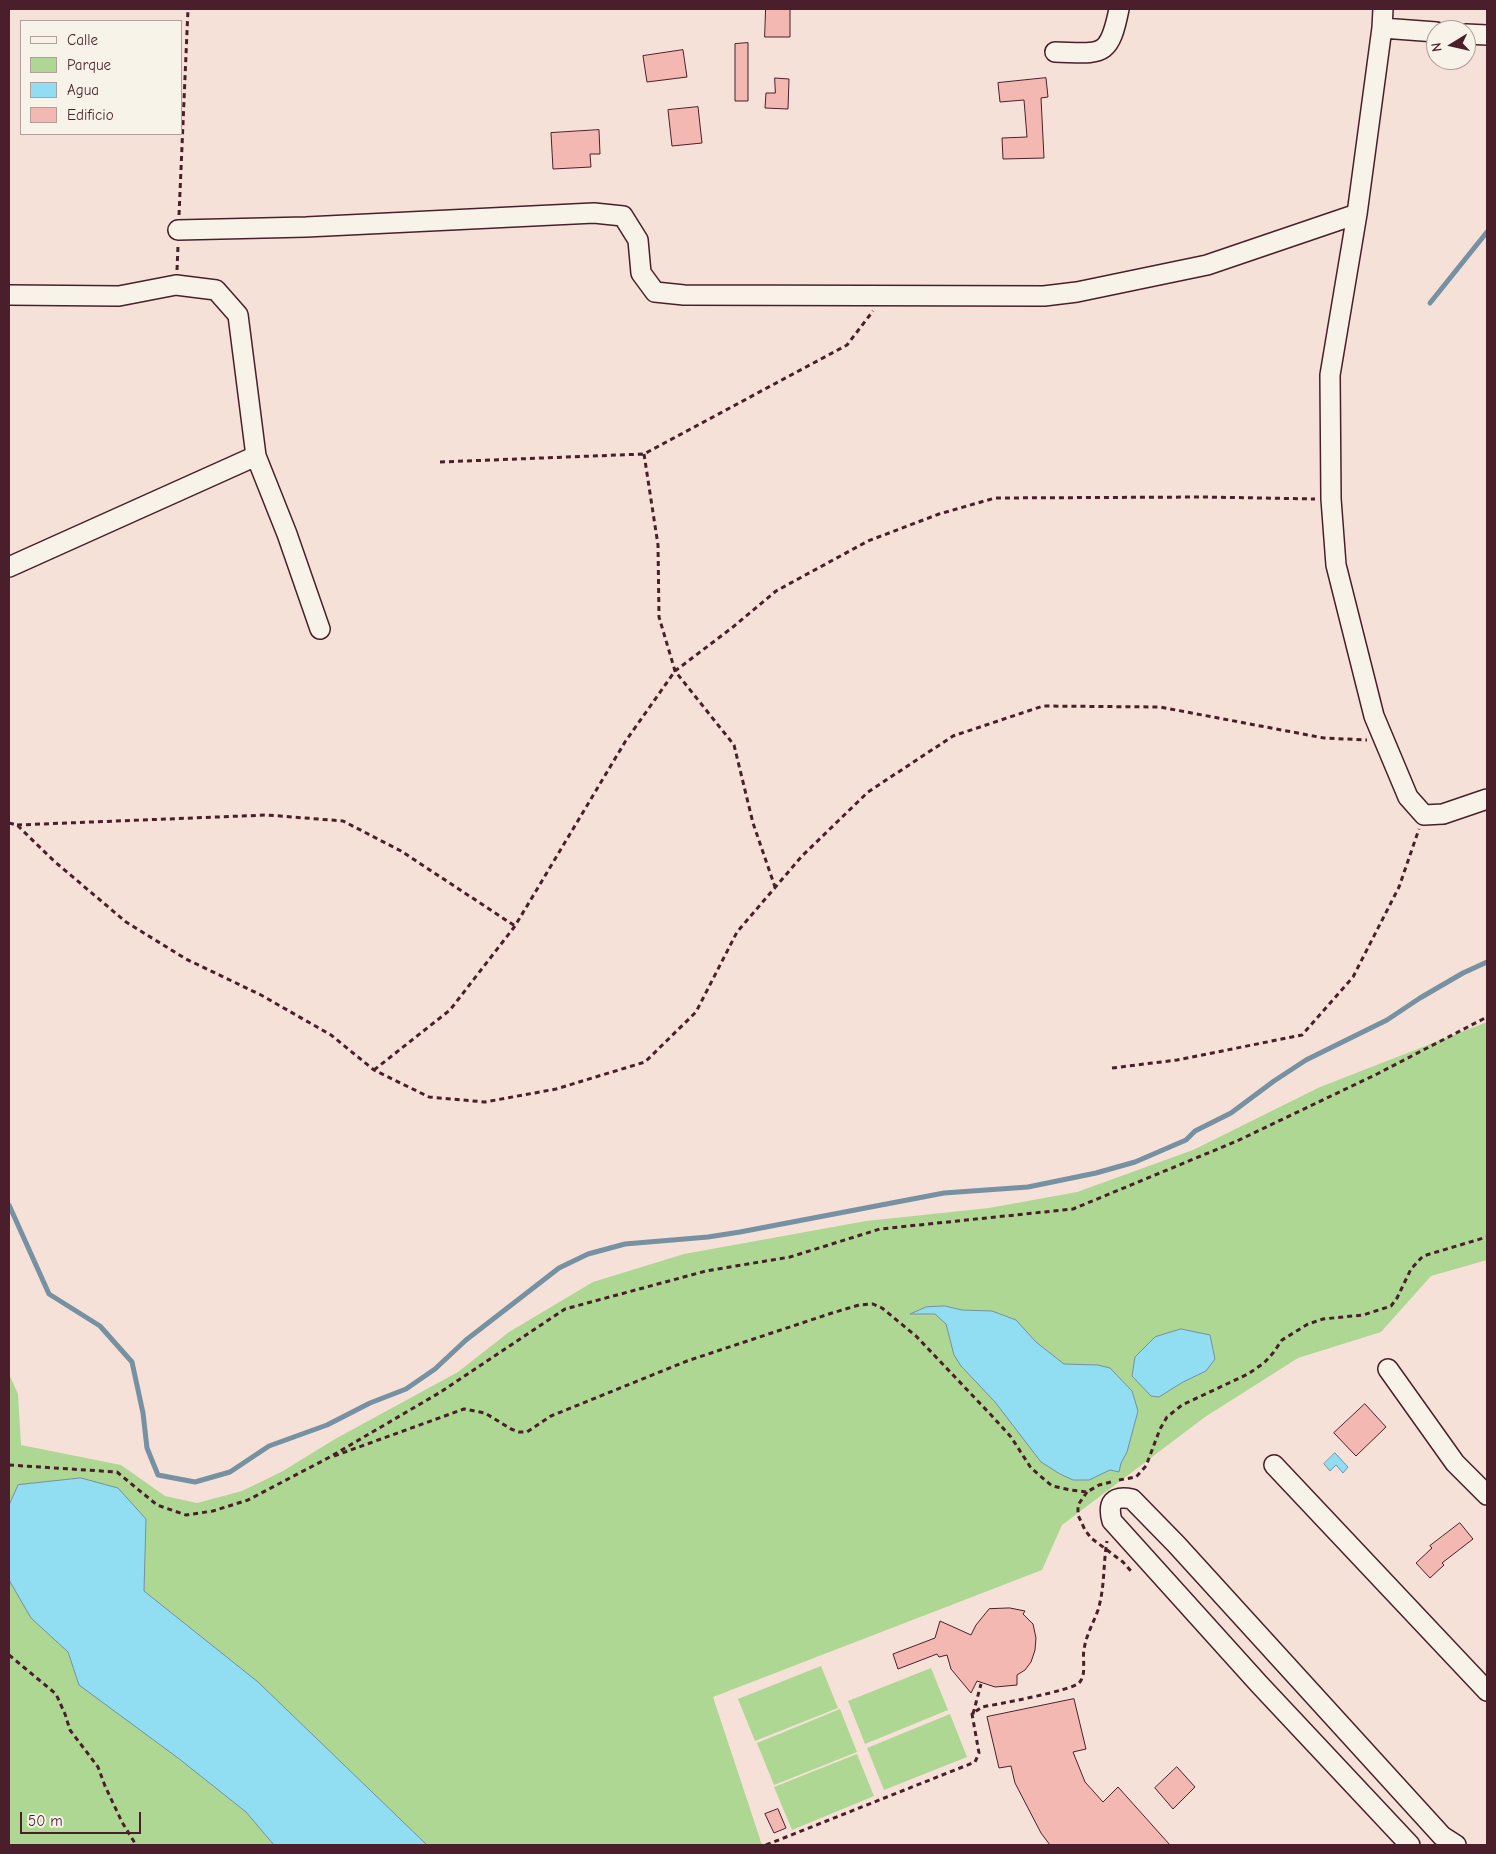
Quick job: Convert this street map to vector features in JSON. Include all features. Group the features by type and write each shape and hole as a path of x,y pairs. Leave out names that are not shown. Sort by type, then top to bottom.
{"street":[{"path":"1055,52 1088,53 1102,50 1114,34 1118,9"},
{"path":"1384,9 1357,214 1330,375 1331,499 1336,565 1374,716 1408,796 1424,815 1443,814 1487,799"},
{"path":"1382,28 1426,31"},
{"path":"178,230 306,227 594,213 623,216 638,240 641,273 655,292 684,295 1044,296 1077,292 1207,265 1357,214"},
{"path":"9,295 119,296 176,285 216,290 238,315 256,456 287,534 320,629"},
{"path":"9,567 256,456"},
{"path":"1388,1369 1455,1463 1487,1495"},
{"path":"1274,1465 1487,1691"},
{"path":"1410,1845 1259,1684 1117,1527 1112,1521 1109,1510 1111,1504 1122,1497 1132,1500 1176,1544 1442,1836 1456,1845"}],"path":[{"path":"176,285 188,9"},
{"path":"440,462 644,454 847,345 885,296"},
{"path":"644,454 658,545 659,617 675,671 734,745 753,823 776,888"},
{"path":"374,1070 450,1010 515,926 625,742 675,671 733,627 776,591 868,541 939,514 995,498 1204,497 1331,499"},
{"path":"17,825 54,861 126,922 186,959 261,995 331,1034 374,1070 429,1098 485,1102 556,1089 645,1062 696,1012 737,932 802,856 868,792 953,736 1043,706 1160,707 1324,738 1385,742"},
{"path":"9,823 17,825 267,815 343,821 401,851 515,926"},
{"path":"1112,1068 1178,1060 1302,1035 1353,977 1399,886 1424,815"},
{"path":"9,1465 116,1472 157,1505 186,1514 213,1511 248,1500 328,1458 439,1393 565,1309 706,1271 790,1257 880,1229 1073,1209 1237,1141 1377,1074 1487,1017"},
{"path":"328,1458 464,1409 485,1413 511,1429 527,1432 551,1416 686,1361 859,1305 873,1304 882,1308 916,1336 1011,1437 1031,1468 1052,1486 1088,1492 1100,1485 1136,1477 1146,1466 1167,1416 1182,1404 1248,1374 1264,1363 1282,1340 1308,1324 1323,1319 1363,1315 1391,1306 1411,1269 1423,1256 1487,1238"},
{"path":"972,1714 982,1707 1078,1684 1083,1677 1083,1651 1088,1631 1098,1610 1104,1579 1108,1535 1117,1527"},
{"path":"9,1655 56,1694 70,1730 98,1767 105,1786 136,1845"},
{"path":"766,1845 975,1762 979,1753 972,1714 981,1684"}],"green space":[{"path":"1487,1022 1487,1260 1431,1276 1381,1332 1298,1358 1205,1417 1062,1525 1042,1570 713,1697 762,1845 9,1845 9,1374 18,1394 21,1445 121,1465 165,1496 197,1503 242,1491 283,1471 335,1439 458,1372 509,1332 593,1282 684,1254 866,1221 989,1208 1077,1192 1193,1150 1320,1087"},
{"path":"821,1666 838,1708 755,1741 738,1699"},
{"path":"931,1668 948,1710 865,1744 848,1701"},
{"path":"840,1709 857,1752 774,1785 757,1743"},
{"path":"950,1714 967,1757 884,1790 867,1748"},
{"path":"857,1754 874,1796 792,1830 774,1787"}],"water":[{"path":"945,1306 962,1310 992,1311 1016,1320 1036,1342 1064,1364 1098,1365 1110,1368 1132,1391 1138,1411 1127,1452 1119,1472 1110,1470 1089,1480 1073,1480 1041,1462 995,1402 961,1366 954,1355 946,1324 935,1314 910,1314 926,1307"},
{"path":"1181,1329 1210,1335 1215,1359 1206,1371 1183,1382 1159,1397 1151,1396 1132,1376 1135,1357 1155,1337"},
{"path":"1335,1453 1348,1467 1343,1473 1336,1465 1330,1471 1324,1464"},
{"path":"81,1478 118,1488 146,1519 144,1591 258,1682 427,1845 274,1845 246,1812 178,1758 79,1685 68,1652 31,1618 9,1580 9,1505 18,1485"}],"building":[{"path":"766,9 790,9 790,37 765,37"},
{"path":"748,43 748,101 735,101 735,44"},
{"path":"683,50 687,77 647,82 643,56"},
{"path":"775,78 789,79 788,109 765,108 766,93 775,93"},
{"path":"1046,78 1048,97 1041,98 1044,158 1003,159 1002,138 1027,137 1024,100 1000,102 998,83"},
{"path":"698,107 702,143 672,146 668,110"},
{"path":"599,130 600,154 590,154 591,167 553,169 551,133"},
{"path":"1365,1404 1386,1427 1356,1456 1334,1433"},
{"path":"1460,1523 1473,1539 1442,1563 1444,1565 1430,1578 1416,1563 1432,1548 1430,1546"},
{"path":"1010,1608 1025,1611 1023,1614 1033,1624 1036,1638 1031,1662 1025,1670 1017,1675 1017,1685 995,1687 977,1681 971,1693 951,1669 947,1655 939,1657 937,1654 898,1669 893,1654 935,1638 940,1621 971,1635 976,1625 989,1609"},
{"path":"1074,1699 1086,1749 1073,1752 1085,1782 1103,1802 1118,1787 1170,1845 1050,1845 1041,1833 1015,1783 1011,1766 999,1768 987,1717"},
{"path":"1177,1767 1195,1787 1173,1809 1155,1788"},
{"path":"778,1809 786,1828 774,1833 765,1814"}],"waterway":[{"path":"1430,303 1487,232"},
{"path":"9,1205 49,1294 100,1326 132,1362 143,1413 147,1448 158,1475 195,1482 230,1472 269,1446 327,1425 370,1403 406,1389 435,1369 466,1340 559,1268 588,1254 625,1244 708,1237 740,1232 944,1193 1028,1187 1096,1173 1135,1162 1186,1140 1195,1131 1231,1113 1306,1060 1387,1020 1463,973 1487,962"}]}
